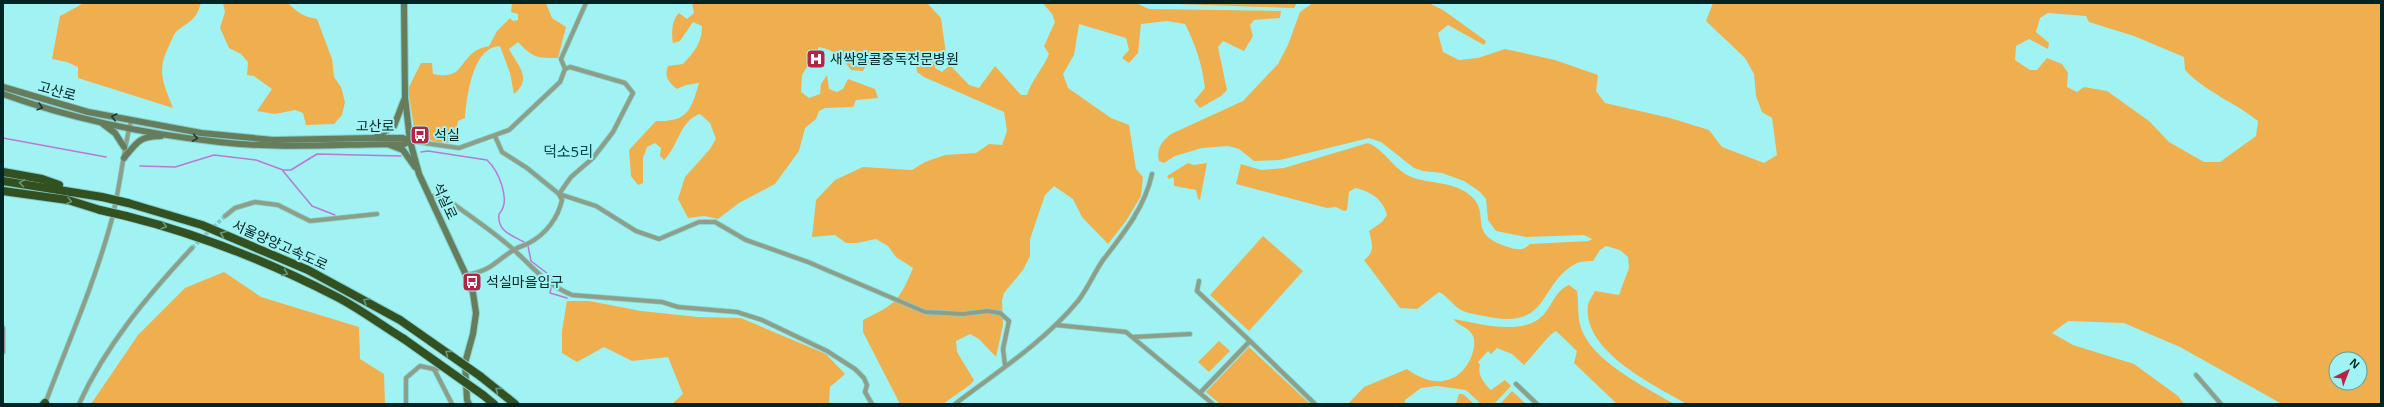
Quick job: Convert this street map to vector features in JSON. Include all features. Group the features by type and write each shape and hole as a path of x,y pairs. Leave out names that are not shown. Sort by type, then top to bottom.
{"highway":[{"path":"3,172 42,179 81,192"},
{"name":"서울양양고속도로","path":"3,181 81,192 128,203 202,226 308,270 400,320 480,376 515,404"},
{"name":"서울양양고속도로","path":"3,192 16,192 68,200 100,210 162,225 212,242 303,280 336,296 404,339 494,404"}],"street":[{"name":"석실로","path":"404,3 405,97 410,141 419,174 473,293 476,313 464,374 469,404"},
{"path":"410,141 459,148 509,130 560,82 565,69 561,59 586,3"},
{"path":"559,194 570,177 593,158 613,132 633,93 625,83 570,67 565,69"},
{"name":"고산로","path":"3,87 130,124 176,135 219,142 265,144 404,144 410,141"},
{"name":"고산로","path":"3,94 37,106 100,122 273,140 403,138 410,141"},
{"path":"375,138 394,126 405,97"},
{"path":"100,122 115,133 124,147"},
{"path":"44,404 93,280 111,225 124,158 124,147 130,124"},
{"path":"124,158 139,140 147,136 176,135"},
{"path":"495,136 502,152 527,168 559,194 596,206 636,230 659,239 700,222 715,222 746,240 808,262 925,312 962,314 987,311 1000,313 1009,321 1003,349 1005,365"},
{"path":"386,144 403,150 419,174"},
{"path":"955,404 1056,324 1085,292 1097,268 1136,216 1147,193 1152,174"},
{"path":"466,275 486,271 514,250 530,243 542,234 559,214 562,200 559,194"},
{"path":"429,196 443,196 514,250 544,280 572,295 662,302 678,307 737,312 762,320 827,351 855,369 864,378 867,385 865,392 872,404"},
{"path":"224,216 235,208 255,202 278,205 310,222 377,214"},
{"path":"79,404 92,378 135,312 192,248"},
{"path":"1199,281 1196,291 1315,404"},
{"path":"1056,324 1126,332 1214,404"},
{"path":"3,328 3,352"},
{"path":"1134,337 1190,334"},
{"path":"1200,393 1250,341"},
{"path":"406,404 406,378 420,366 434,369 447,368 460,375 464,374"},
{"path":"434,369 452,404"},
{"path":"2196,375 2221,404"},
{"path":"1516,384 1537,404"}],"shaded area":[{"path":"84,3 201,3 195,17 174,34 163,61 162,76 173,108 78,78 78,67 67,62 52,59 60,16"},
{"path":"223,3 288,3 301,14 317,19 332,59 334,77 341,87 345,102 342,115 334,124 306,125 303,113 295,110 275,114 257,111 272,89 254,76 247,75 248,62 241,54 229,48 220,28 225,12"},
{"path":"512,3 546,3 552,18 566,27 558,58 536,56 518,42 509,49 520,66 523,77 520,88 514,94 510,73 500,46 491,49 483,55 473,74 467,98 465,118 458,121 454,143 439,143 427,139 414,128 408,89 421,63 432,63 433,74 450,75 455,72 477,50 489,46 497,31 510,18 513,21 518,20 518,14 511,12"},
{"path":"692,3 927,3 941,18 946,54 936,59 935,68 942,72 950,65 969,85 979,88 995,66 1021,95 1027,95 1049,54 1044,46 1055,22 1052,14 1043,3 1136,3 1149,9 1281,11 1280,18 1254,20 1250,25 1253,36 1244,51 1223,41 1218,47 1227,90 1221,96 1200,108 1194,101 1205,88 1204,79 1198,55 1185,24 1167,21 1141,24 1138,53 1129,63 1122,58 1129,50 1126,38 1079,24 1074,55 1063,74 1068,88 1111,118 1129,125 1136,169 1143,177 1141,196 1126,221 1108,244 1082,217 1073,199 1054,186 1045,195 1030,239 1030,256 1023,270 1004,293 1002,300 1003,325 996,357 979,339 970,334 956,341 957,352 974,380 971,384 943,404 900,404 863,332 863,320 895,301 904,288 913,268 896,257 888,246 876,239 857,243 846,243 835,235 812,237 816,200 835,180 863,167 912,170 925,162 945,155 976,153 989,144 1002,145 1007,131 1004,112 924,77 917,72 916,62 907,58 898,55 884,55 879,57 877,65 867,64 863,71 851,70 837,55 829,50 819,47 802,75 801,92 809,98 820,94 821,84 827,75 829,89 837,92 843,89 848,79 875,89 878,98 856,100 853,107 825,108 819,111 816,119 805,128 799,151 775,184 739,203 718,219 704,216 688,218 678,199 685,177 710,149 716,139 710,123 700,114 693,117 684,128 669,155 664,160 660,156 661,148 655,143 647,147 643,158 643,183 638,185 631,176 629,150 656,121 666,121 681,117 690,108 693,101 699,83 686,85 677,89 669,82 666,73 668,66 683,64 694,51 701,37 702,26 693,22 680,41 673,43 673,23 679,13 687,19 694,13"},
{"path":"1146,3 1297,3 1294,8"},
{"path":"1313,3 1429,3 1443,10 1486,41 1484,45 1448,25 1438,33 1443,52 1459,60 1478,58 1505,49 1555,60 1598,75 1596,91 1605,103 1670,118 1709,130 1722,147 1764,163 1777,155 1772,118 1762,112 1756,96 1754,74 1745,58 1706,21 1713,3 2381,3 2381,404 2282,404 2180,347 2124,323 2068,321 2052,333 2073,345 2134,364 2178,396 2184,404 1687,404 1623,365 1608,352 1596,337 1589,322 1588,305 1595,291 1619,295 1629,268 1628,257 1620,250 1606,246 1600,250 1593,261 1584,261 1575,264 1563,273 1541,303 1533,311 1523,317 1509,319 1489,317 1466,312 1439,292 1417,309 1400,308 1364,260 1368,257 1372,250 1369,231 1382,222 1387,215 1379,200 1366,191 1355,188 1349,192 1347,210 1344,211 1336,207 1327,208 1236,184 1241,164 1261,170 1284,168 1368,143 1379,150 1403,173 1417,179 1449,185 1472,197 1480,211 1483,230 1487,236 1495,242 1515,249 1520,249 1525,248 1530,244 1589,241 1592,239 1584,235 1526,237 1496,231 1488,220 1486,199 1479,191 1464,181 1442,173 1423,171 1414,168 1381,142 1369,138 1280,160 1254,161 1239,149 1228,146 1202,148 1175,156 1164,163 1159,161 1159,149 1165,139 1171,134 1243,101 1278,64 1288,45 1300,12","holes":["2048,13 2086,16 2089,22 2134,36 2184,57 2185,70 2193,78 2258,121 2256,136 2220,162 2204,162 2169,142 2149,121 2107,91 2084,87 2077,92 2067,87 2068,73 2062,64 2047,58 2037,70 2030,70 2015,60 2016,46 2029,39 2048,49 2049,43 2036,32 2040,18"]},
{"path":"1188,163 1194,165 1207,163 1200,200 1198,199 1196,190 1174,186 1173,177 1169,179 1167,176"},
{"path":"1263,236 1303,271 1249,331 1210,295"},
{"path":"224,272 261,297 359,327 360,359 384,374 385,404 91,404 138,335 185,288"},
{"path":"1569,285 1577,291 1581,328 1587,340 1596,351 1621,372 1674,404 1617,404 1574,363 1577,351 1556,331 1524,365 1512,354 1497,348 1491,354 1488,351 1478,362 1480,365 1479,372 1482,379 1491,390 1505,380 1511,386 1494,404 1481,404 1466,390 1437,386 1421,388 1405,400 1405,404 1348,404 1364,387 1407,369 1416,375 1435,381 1444,381 1453,378 1467,365 1472,355 1474,342 1472,334 1453,319 1501,327 1526,325 1536,321 1545,313 1558,293"},
{"path":"567,301 589,301 641,311 698,317 741,318 826,354 845,374 830,387 829,404 672,404 683,394 668,357 632,361 604,347 577,362 562,353 562,331"},
{"path":"1219,341 1230,351 1209,372 1198,362"},
{"path":"1249,347 1310,404 1220,404 1206,392"},
{"path":"1512,391 1526,404 1500,404"},
{"path":"1459,394 1463,394 1474,404 1456,404"}],"waterway":[{"path":"3,138 106,157"},
{"path":"421,152 428,151 487,160 499,178 504,194 503,208 499,214 500,225 510,235 524,242"},
{"path":"140,166 175,167 214,155 256,160 283,170 291,170 317,154 401,156"},
{"path":"283,171 312,206 335,215"},
{"path":"528,246 531,261 552,277 552,283"},
{"path":"551,288 550,293 567,298"}],"tunnel":[{"path":"192,248 225,216"}],"place":[{"name":"새싹알콜중독전문병원","path":"816,59"},
{"name":"석실","path":"420,135"},
{"name":"석실마을입구","path":"472,282"}],"district":[{"name":"덕소5리","path":"568,152"}]}
